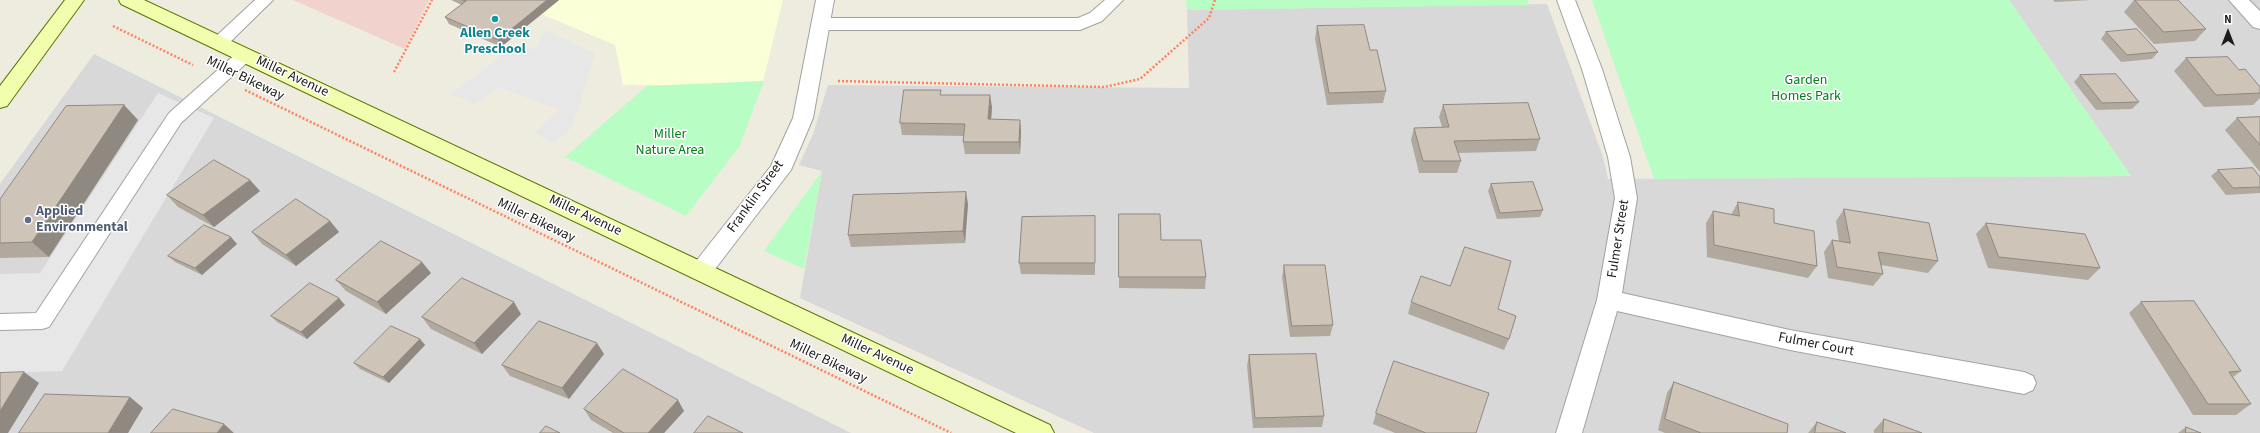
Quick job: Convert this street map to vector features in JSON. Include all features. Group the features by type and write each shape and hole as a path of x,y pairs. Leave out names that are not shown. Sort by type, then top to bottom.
{"main road":[{"path":"0,101 75,0"},
{"name":"Miller Avenue","path":"128,0 1041,433"}],"street":[{"name":"Franklin Street","path":"701,271 780,170 803,118 825,0"},
{"name":"Fulmer Street","path":"1566,0 1592,69 1619,157 1626,198 1609,300 1569,433"},
{"path":"2238,0 2260,22"},
{"name":"Fulmer Court","path":"1609,300 1790,340 2024,383"}],"lane":[{"path":"218,43 265,0"},
{"path":"820,24 1080,24 1096,17 1115,0"},
{"path":"0,322 42,321 175,118 245,55"}],"path":[{"path":"394,72 432,0"},
{"path":"838,81 1104,87 1140,79 1209,18 1215,0"},
{"name":"Miller Bikeway","path":"113,26 951,433"}],"shaded area":[{"path":"293,0 429,0 405,49"},
{"path":"559,0 783,0 762,86 623,85 615,45 541,14"},
{"path":"2009,0 2260,0 2260,433 1094,433 800,298 822,171 799,165 813,134 828,85 1189,88 1187,10 1547,4 1603,157 1608,179 2131,176"},
{"path":"546,30 595,54 572,127 555,143 534,133 560,110 499,87 475,104 451,94 503,55 536,48"},
{"path":"94,54 851,433 0,433 0,184"},
{"path":"158,93 214,118 62,371 0,373 0,274 40,273"}],"green space":[{"path":"1186,0 1527,0 1529,5 1187,10"},
{"name":"Garden Homes Park","path":"1592,0 2009,0 2131,176 1654,179"},
{"name":"Miller Nature Area","path":"764,81 739,147 686,216 565,157 647,86"},
{"path":"822,171 804,269 764,251"}],"building":[{"name":"Allen Creek Preschool","path":"463,0 547,0 498,40 445,17 466,1"},
{"path":"2135,0 2178,0 2206,29 2164,32"},
{"path":"1364,25 1370,50 1377,50 1386,91 1329,93 1317,26"},
{"path":"2137,29 2158,52 2127,55 2106,32"},
{"path":"2228,57 2239,70 2245,69 2260,87 2260,93 2216,95 2186,58"},
{"path":"2116,74 2139,102 2102,103 2080,75"},
{"path":"904,90 941,90 940,95 990,95 988,119 1020,120 1019,142 963,142 965,124 900,123"},
{"path":"1528,103 1540,139 1454,141 1461,161 1423,161 1414,128 1449,127 1443,105"},
{"path":"124,105 32,242 0,243 0,199 66,106"},
{"path":"2260,117 2260,145 2237,118"},
{"path":"214,160 250,180 203,215 167,195"},
{"path":"2253,168 2260,177 2260,187 2233,188 2218,170"},
{"path":"1533,182 1543,210 1500,213 1491,184"},
{"path":"966,192 963,231 848,235 853,195"},
{"path":"296,199 330,221 286,255 252,232"},
{"path":"1738,202 1774,209 1774,223 1814,231 1817,266 1714,245 1713,211 1739,216"},
{"path":"1844,209 1929,223 1938,261 1878,252 1883,274 1837,267 1832,240 1850,243"},
{"path":"1119,214 1160,214 1161,240 1201,240 1206,277 1119,277"},
{"path":"1095,216 1095,263 1019,263 1022,217"},
{"path":"1986,223 2085,234 2100,268 1999,257"},
{"path":"204,225 231,237 195,268 168,256"},
{"path":"381,241 422,262 377,302 336,280"},
{"path":"1465,247 1511,261 1498,309 1516,316 1509,339 1411,302 1421,276 1450,286"},
{"path":"1284,265 1325,265 1333,325 1292,326"},
{"path":"462,278 514,302 474,343 422,317"},
{"path":"310,283 339,298 301,332 271,316"},
{"path":"2194,301 2241,371 2229,372 2251,404 2208,404 2141,302"},
{"path":"539,321 597,343 562,388 502,365"},
{"path":"391,326 420,339 383,377 354,363"},
{"path":"1316,354 1324,416 1255,418 1249,355"},
{"path":"1394,361 1489,393 1476,433 1426,433 1376,413"},
{"path":"623,369 678,400 648,433 624,433 584,409"},
{"path":"24,372 0,411 0,373"},
{"path":"1674,382 1788,424 1787,433 1701,433 1665,419"},
{"path":"45,394 130,397 108,433 19,433"},
{"path":"173,409 224,424 217,433 151,433"},
{"path":"708,416 743,433 694,433"},
{"path":"1884,419 1922,433 1883,433"},
{"path":"1817,422 1846,433 1815,433"},
{"path":"546,426 560,433 540,433"},
{"path":"2186,427 2201,433 2186,433"}],"place":[{"name":"Allen Creek Preschool","path":"495,19"},
{"name":"Applied Environmental","path":"28,220"}]}
